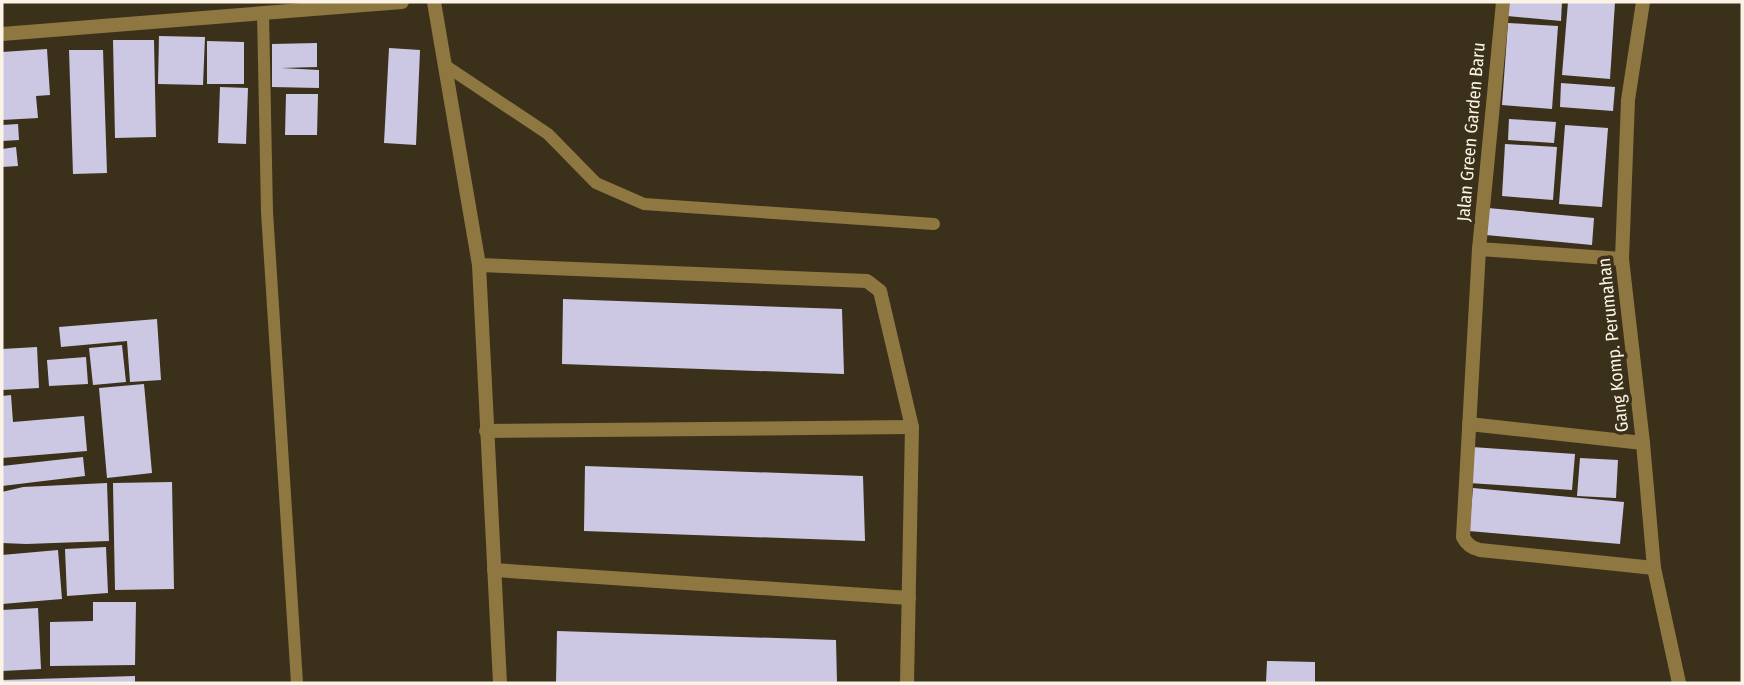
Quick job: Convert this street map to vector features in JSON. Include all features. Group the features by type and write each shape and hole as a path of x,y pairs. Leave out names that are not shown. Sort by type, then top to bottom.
{"street":[{"path":"2,34 402,2"},
{"path":"434,2 480,265 500,683"},
{"name":"Jalan Green Garden Baru","path":"1503,2 1479,249 1463,537 1473,549 1654,568"},
{"name":"Gang Komp. Perumahan","path":"1643,2 1628,100 1622,259 1654,568 1679,683"},
{"path":"1479,249 1622,259"},
{"path":"480,265 867,281 880,290 912,427 907,683"},
{"path":"1469,424 1643,443"},
{"path":"486,431 912,427"},
{"path":"494,570 909,598"}],"lane":[{"path":"262,13 267,212 297,683"},
{"path":"446,66 548,134 596,183 643,204 934,224"}],"building":[{"path":"1508,2 1562,2 1561,21 1507,16"},
{"path":"1568,2 1615,2 1610,79 1562,75"},
{"path":"1508,23 1558,26 1552,109 1502,105"},
{"path":"159,36 205,37 203,85 158,84"},
{"path":"113,40 154,40 156,137 115,138"},
{"path":"207,41 244,42 244,84 207,84"},
{"path":"317,43 317,67 281,68 319,70 319,88 272,87 272,44"},
{"path":"389,48 420,50 416,145 384,143"},
{"path":"47,49 50,95 36,96 38,118 2,120 2,52"},
{"path":"69,50 103,50 107,173 73,174"},
{"path":"1561,83 1615,87 1613,111 1560,107"},
{"path":"220,87 248,88 246,144 218,143"},
{"path":"286,94 318,94 317,135 285,135"},
{"path":"1509,119 1556,122 1554,143 1508,140"},
{"path":"18,124 19,140 2,141 2,125"},
{"path":"1565,125 1608,128 1602,207 1559,204"},
{"path":"1505,144 1557,147 1553,200 1502,196"},
{"path":"16,147 18,166 2,167 2,149"},
{"path":"1488,208 1594,218 1592,245 1486,235"},
{"path":"563,299 842,309 844,374 562,364"},
{"path":"157,319 161,380 130,382 127,341 61,347 59,327"},
{"path":"122,345 126,382 93,385 89,348"},
{"path":"37,347 39,388 2,390 2,349"},
{"path":"86,357 88,384 49,386 47,360"},
{"path":"144,384 152,473 107,478 99,388"},
{"path":"11,395 13,422 84,416 87,451 2,458 2,396"},
{"path":"1472,447 1575,454 1572,490 1469,483"},
{"path":"83,457 85,476 2,486 2,466"},
{"path":"1580,458 1618,460 1616,498 1577,496"},
{"path":"585,466 863,476 865,541 584,531"},
{"path":"172,482 174,589 115,590 113,483"},
{"path":"107,483 109,541 2,543 2,492 23,487"},
{"path":"1473,488 1624,502 1620,544 1469,531"},
{"path":"106,547 108,593 67,596 65,549"},
{"path":"58,550 62,599 2,604 2,555"},
{"path":"93,602 136,602 135,665 50,666 50,622 93,621"},
{"path":"38,608 41,669 2,671 2,610"},
{"path":"557,631 836,640 837,683 556,683"},
{"path":"1267,661 1315,662 1315,683 1266,683"},
{"path":"135,676 135,683 2,683 2,680"}]}
